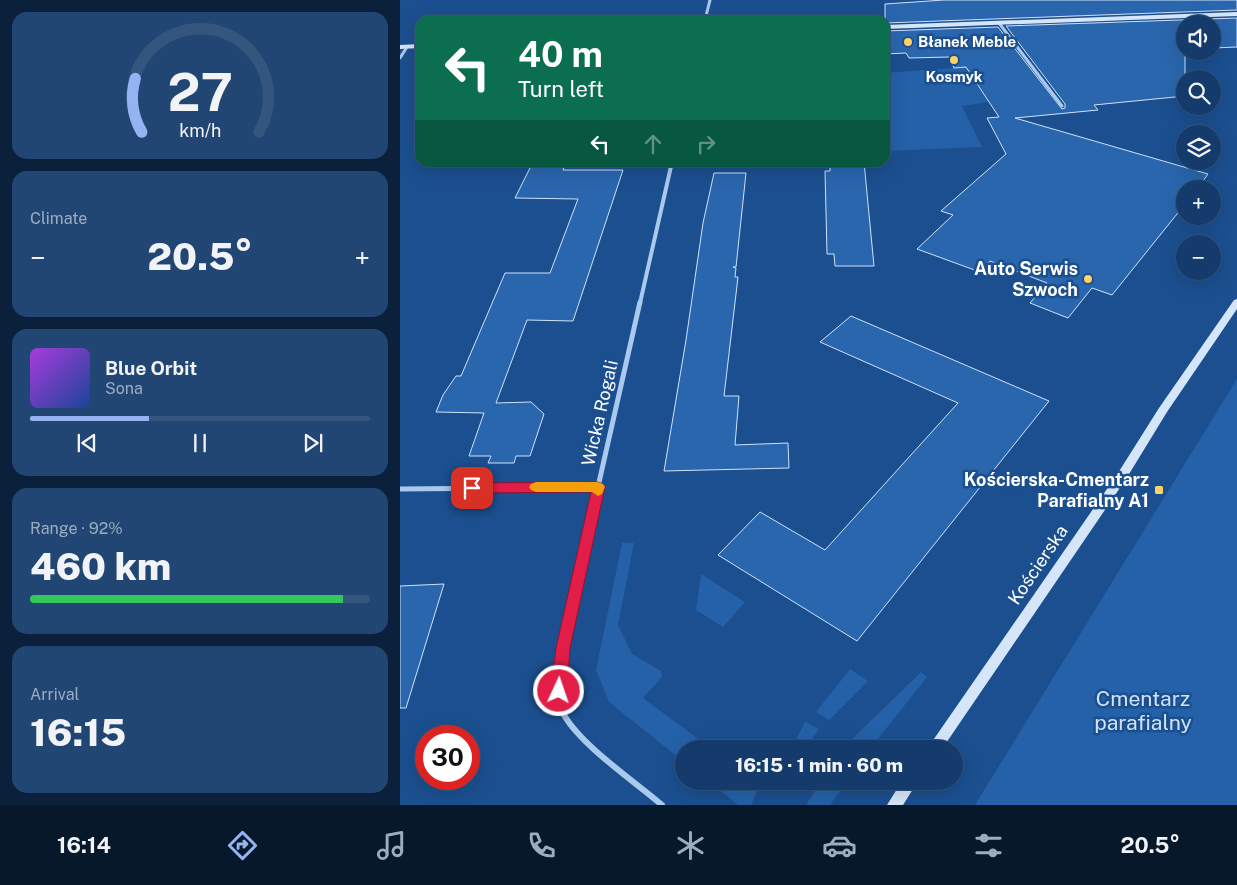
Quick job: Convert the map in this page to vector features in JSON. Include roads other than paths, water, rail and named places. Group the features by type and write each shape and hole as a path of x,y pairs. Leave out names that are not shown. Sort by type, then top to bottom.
{"main road":[{"path":"890,27 1237,14"},
{"name":"Kościerska","path":"940,740 1122,476 1163,410 1237,303"},
{"path":"894,805 905,790"}],"street":[{"path":"706,15 710,0"},
{"path":"999,23 1062,106"},
{"path":"400,58 404,47"},
{"name":"Wicka Rogali","path":"662,805 575,731 559,706 559,677 563,648 598,487 671,167"},
{"path":"400,489 598,487"}],"place":[{"name":"Błanek Meble","path":"908,42"},
{"name":"Kosmyk","path":"954,60"},
{"name":"Auto Serwis Szwoch","path":"1088,279"},
{"name":"Kościerska-Cmentarz Parafialny A1","path":"1159,490"}],"park label":[{"name":"Cmentarz parafialny","path":"1143,711"}]}
